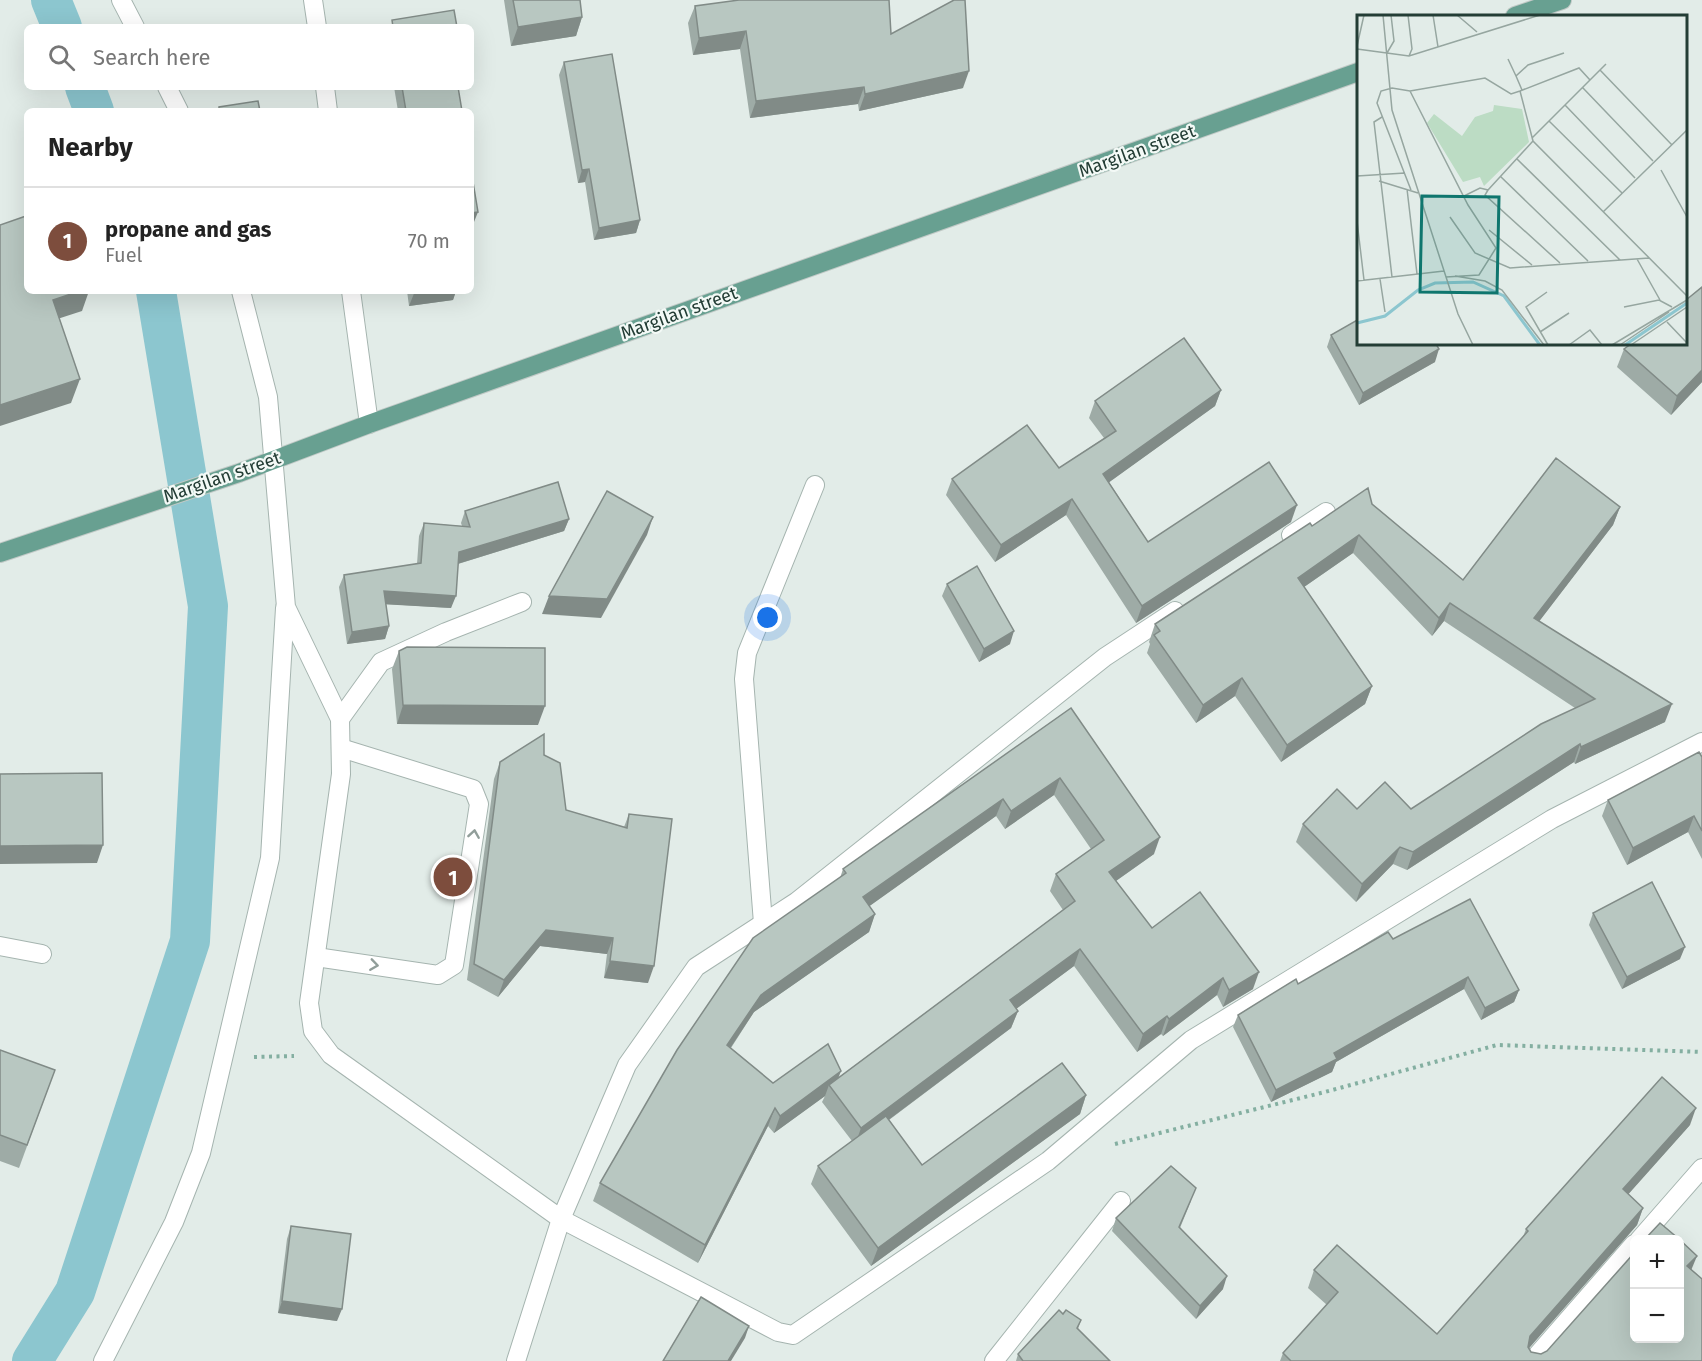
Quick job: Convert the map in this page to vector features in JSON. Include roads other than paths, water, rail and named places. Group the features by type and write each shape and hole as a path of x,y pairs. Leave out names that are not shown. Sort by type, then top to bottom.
{"main road":[{"path":"1518,15 1562,0"},
{"name":"Margilan street","path":"0,553 273,460 1357,73"}],"street":[{"path":"121,0 133,24"},
{"path":"313,0 317,24"},
{"path":"168,90 178,108"},
{"path":"325,90 328,108"},
{"path":"103,1361 174,1222 201,1153 270,858 286,607 268,397 242,294"},
{"path":"351,294 369,424"},
{"path":"763,923 744,679 747,653 815,485"},
{"path":"1276,545 1326,512"},
{"path":"340,719 381,662 446,632 522,602"},
{"path":"516,1361 561,1220 627,1065 696,967 796,902 1105,657 1185,604"},
{"path":"286,607 340,719 341,774 309,1003 313,1031 331,1055 561,1220 778,1332 792,1335 1048,1161 1191,1040 1552,819 1702,742"},
{"path":"316,957 438,975 454,965 479,804 472,789 341,748"},
{"path":"0,946 42,954"},
{"path":"1643,1235 1702,1168"},
{"path":"994,1361 1121,1201"},
{"path":"1532,1361 1630,1250"}],"waterway":[{"path":"51,0 61,24"},
{"path":"86,90 93,108"},
{"path":"32,1361 75,1292 190,941 208,606 156,294"}],"place":[{"name":"propane and gas","path":"453,877"}]}
